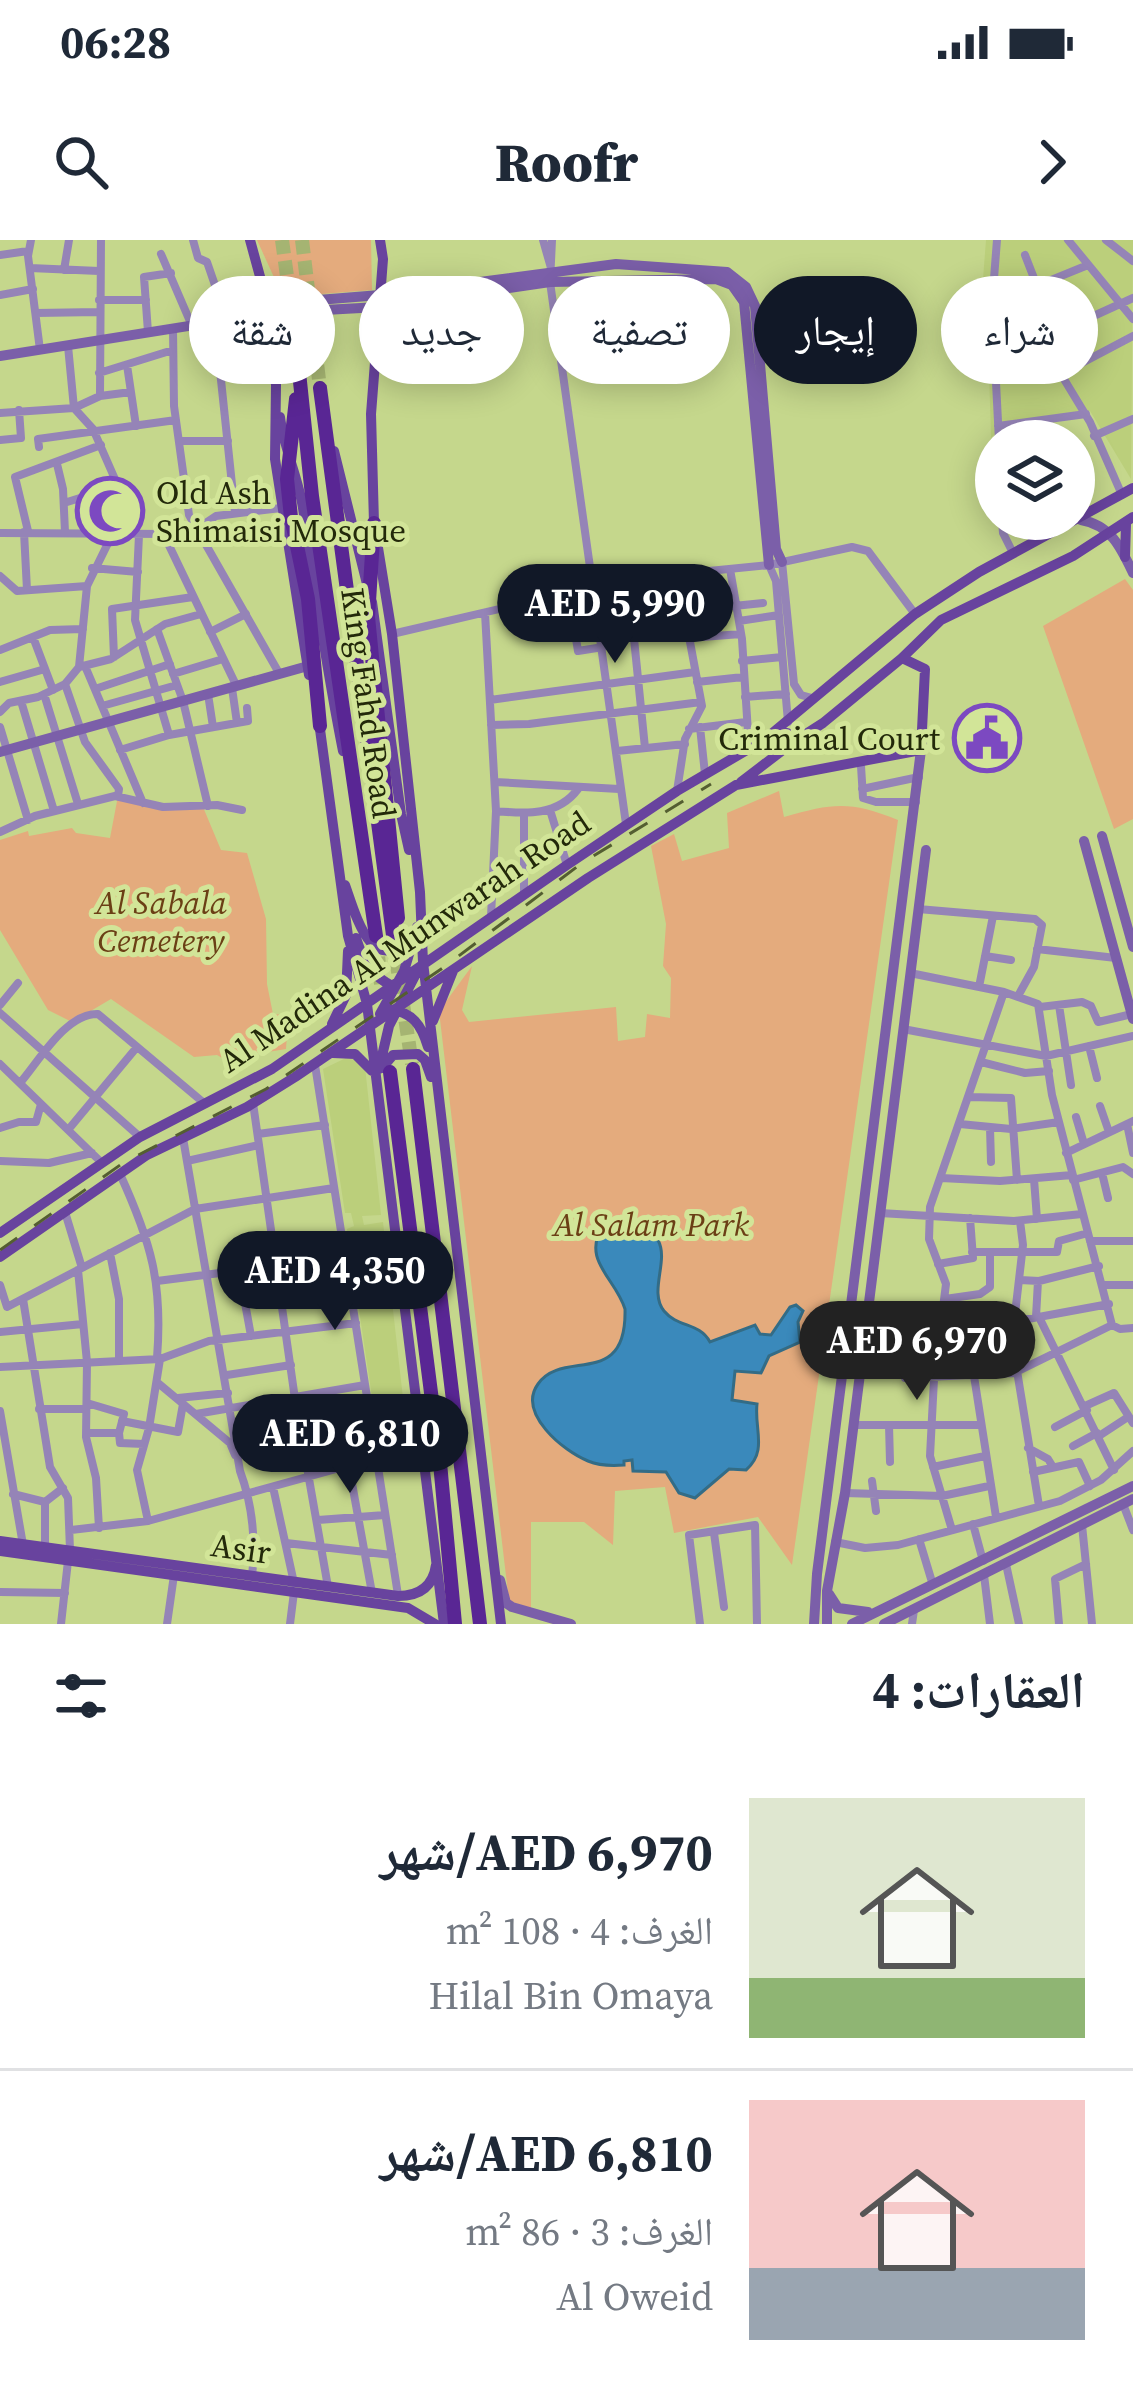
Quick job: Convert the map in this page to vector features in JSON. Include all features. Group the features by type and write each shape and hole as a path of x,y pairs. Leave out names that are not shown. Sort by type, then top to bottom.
{"highway":[{"name":"King Fahd Road","path":"320,726 308,599 287,479 297,389 296,334 312,496 376,936"},
{"name":"King Fahd Road","path":"320,388 396,932 368,617 374,523"},
{"path":"412,1069 480,1624"},
{"path":"383,1075 440,1463 455,1624"}],"main road":[{"path":"250,240 260,276"},
{"path":"380,240 380,276"},
{"path":"730,285 741,296 775,564"},
{"path":"0,356 189,326"},
{"path":"373,384 374,523 392,634 423,962 501,1624"},
{"path":"276,385 284,448 302,502 326,668 354,795"},
{"path":"276,385 274,431 281,508 320,726 348,936 383,1075 379,1105"},
{"path":"320,388 377,622 401,814 420,892 419,918 383,1046 379,1105 444,1624"},
{"name":"Al Madina Al Munwarah Road","path":"1095,512 1128,492"},
{"path":"1125,556 1130,520"},
{"name":"Al Madina Al Munwarah Road","path":"0,1257 120,1173 253,1103 736,785 823,723 954,612 1028,579 1130,520"},
{"path":"1095,523 1111,534 1133,573"},
{"name":"Al Madina Al Munwarah Road","path":"423,962 677,791 777,730 915,614 1040,540"},
{"path":"814,1624 919,777 925,669 902,658"},
{"path":"4,751 308,666"},
{"path":"794,716 808,725 823,723"},
{"path":"777,730 790,734 792,743"},
{"name":"Al Madina Al Munwarah Road","path":"736,785 921,750"},
{"path":"1102,836 1129,913 1133,946"},
{"path":"1084,841 1132,1017"},
{"path":"827,1624 827,1591 845,1493 926,850"},
{"path":"337,865 364,937 379,948 398,947 412,932 420,892"},
{"path":"337,865 365,964 398,987 426,986"},
{"path":"421,922 432,938 454,943"},
{"path":"325,1033 338,1017 346,995 348,936"},
{"path":"398,987 423,962"},
{"path":"431,1030 441,995 457,965"},
{"name":"Al Madina Al Munwarah Road","path":"0,1233 97,1157 272,1069 398,987"},
{"path":"367,1004 406,1012 423,1030 438,1097"},
{"path":"379,1105 385,1060 403,1052 425,1060 438,1097"},
{"path":"329,1053 355,1054 383,1075"},
{"path":"884,1624 983,1568 1123,1500 1133,1486"},
{"path":"853,1624 932,1582 1006,1564 1080,1520"},
{"name":"Asir","path":"0,1541 174,1575 398,1597"},
{"path":"398,1597 425,1589 436,1572 437,1544"},
{"path":"493,1546 506,1603 571,1624"},
{"name":"Asir","path":"0,1552 252,1577 407,1608 435,1624"},
{"path":"827,1591 838,1608 848,1612 894,1603"}],"street":[{"path":"64,270 68,240"},
{"path":"100,396 101,240"},
{"path":"194,240 198,258 207,262 213,276"},
{"path":"548,240 551,276"},
{"path":"994,276 997,240"},
{"path":"1068,240 1133,319"},
{"path":"1106,240 1133,261"},
{"path":"0,255 30,245 40,350"},
{"path":"161,254 189,318"},
{"path":"1024,255 1032,276"},
{"path":"1061,276 1088,265"},
{"path":"30,268 99,272"},
{"path":"148,333 144,277 171,273"},
{"path":"0,296 33,289"},
{"path":"1098,314 1133,298"},
{"path":"98,300 146,300"},
{"path":"36,314 98,312"},
{"path":"173,329 176,420 189,515 279,673"},
{"path":"1098,354 1133,336"},
{"path":"68,345 74,408 94,429 118,486 116,535 92,568 87,586 82,667 143,804"},
{"path":"99,374 173,350"},
{"path":"127,365 136,426"},
{"path":"225,384 235,514"},
{"path":"566,384 627,826"},
{"path":"996,384 998,420"},
{"path":"1067,384 1088,420"},
{"path":"0,413 74,408 100,396 130,392"},
{"path":"0,440 21,438 19,410"},
{"path":"1042,420 1086,414"},
{"path":"1095,436 1133,418"},
{"path":"39,447 38,439 176,420"},
{"path":"1095,438 1128,492"},
{"path":"179,441 228,441"},
{"path":"27,590 26,531 15,477 101,445"},
{"path":"57,464 64,532"},
{"path":"64,503 118,486"},
{"path":"0,533 163,534 199,528 216,516 281,508"},
{"path":"163,534 224,659 234,686 238,723"},
{"path":"139,535 136,607 140,640 170,735"},
{"path":"1006,540 1013,553"},
{"path":"392,634 628,579 775,564 842,548 868,551 915,614"},
{"path":"775,564 782,657 791,692"},
{"path":"775,564 794,716"},
{"path":"92,568 138,572"},
{"path":"730,569 741,634 748,748"},
{"path":"677,791 685,744 701,702 684,573"},
{"path":"0,576 17,591 87,586"},
{"path":"661,576 664,612"},
{"path":"628,579 645,748"},
{"path":"560,593 564,627 574,627 578,651 603,647"},
{"path":"114,657 112,609 193,597"},
{"path":"734,607 763,603"},
{"path":"485,613 496,811 491,919"},
{"path":"0,712 9,703 65,683 82,667 114,657 157,628 201,614"},
{"path":"210,632 246,614"},
{"path":"739,621 779,615"},
{"path":"157,628 183,701 208,806"},
{"path":"0,650 50,630 83,629"},
{"path":"689,638 741,634"},
{"path":"33,637 78,804"},
{"path":"742,661 782,657"},
{"path":"95,689 150,670 173,674 224,659"},
{"path":"0,664 3,682 45,669"},
{"path":"102,706 156,691 173,674"},
{"path":"490,700 638,677 743,677"},
{"path":"65,683 90,751 119,789 118,796"},
{"path":"745,697 791,692 813,698"},
{"path":"208,694 213,727"},
{"path":"21,701 54,811"},
{"path":"491,725 701,702"},
{"path":"120,750 248,721 247,708"},
{"path":"694,728 746,722"},
{"path":"0,727 28,820"},
{"path":"694,728 705,774"},
{"path":"617,751 685,744"},
{"path":"861,766 863,798 916,802"},
{"path":"862,789 919,777"},
{"path":"495,782 619,789"},
{"path":"496,811 550,810 572,798 579,788"},
{"path":"0,832 54,811 118,796 143,804 242,810"},
{"path":"550,810 566,865"},
{"path":"524,813 524,894"},
{"path":"918,909 1036,919 1042,925 1034,967 1018,995"},
{"path":"979,987 993,916"},
{"path":"1037,949 1116,958"},
{"path":"985,956 1011,960"},
{"path":"910,973 1018,995 1040,1007 1066,1153 1112,1325"},
{"path":"18,982 0,1009 140,1137"},
{"path":"952,1530 930,1456 946,1285 929,1239 929,1215 1004,992"},
{"path":"1040,1007 1082,1002 1091,1006 1098,1022 1132,1017"},
{"path":"1059,1005 1071,1084"},
{"path":"20,1083 72,1022 89,1013 98,1015 204,1103"},
{"path":"903,1029 1046,1056 1133,1036"},
{"path":"1089,1046 1096,1078"},
{"path":"68,1130 137,1047"},
{"path":"980,1062 1024,1073 1049,1071"},
{"path":"315,1063 398,1597"},
{"path":"0,1064 97,1157"},
{"path":"0,1081 9,1073"},
{"path":"969,1097 1011,1098 1017,1180"},
{"path":"253,1103 295,1399 328,1587"},
{"path":"0,1128 36,1122 41,1104"},
{"path":"1100,1106 1108,1132"},
{"path":"1076,1117 1084,1144"},
{"path":"960,1124 990,1129 1059,1122"},
{"path":"1066,1153 1130,1123 1133,1154"},
{"path":"258,1134 325,1125"},
{"path":"990,1129 991,1162"},
{"path":"183,1138 240,1471"},
{"path":"187,1161 259,1145"},
{"path":"0,1161 49,1163 97,1157"},
{"path":"941,1178 1072,1178 1123,1167 1133,1174"},
{"path":"120,1173 147,1234 158,1281 158,1383 137,1471 148,1521"},
{"path":"1102,1173 1108,1198"},
{"path":"1034,1179 1036,1219"},
{"path":"0,1285 8,1307 195,1209 334,1188"},
{"path":"65,1211 80,1269 86,1433 96,1478 99,1528"},
{"path":"880,1213 1020,1221 1082,1214"},
{"path":"938,1264 973,1258 970,1218"},
{"path":"1020,1221 1014,1373 1039,1506"},
{"path":"973,1252 1057,1252 1059,1241 1089,1237 1133,1241"},
{"path":"945,1299 980,1294 990,1287 990,1252"},
{"path":"110,1253 119,1299 119,1360"},
{"path":"158,1281 345,1257"},
{"path":"1020,1280 1038,1281 1099,1266"},
{"path":"239,1270 251,1336"},
{"path":"1038,1281 1038,1317 1060,1352 1114,1470"},
{"path":"1104,1285 1133,1285"},
{"path":"280,1296 350,1289"},
{"path":"23,1299 50,1467 68,1498 69,1556 62,1624"},
{"path":"1017,1321 1108,1304"},
{"path":"0,1333 83,1324"},
{"path":"0,1367 159,1358 218,1340 356,1324"},
{"path":"1112,1325 1133,1328"},
{"path":"905,1378 1014,1373 1112,1325"},
{"path":"939,1335 1012,1340"},
{"path":"226,1376 291,1365"},
{"path":"974,1376 996,1517"},
{"path":"158,1383 230,1443 248,1493 256,1541 252,1577"},
{"path":"196,1414 365,1385"},
{"path":"180,1401 229,1393"},
{"path":"1055,1427 1114,1393 1130,1415 1073,1446"},
{"path":"122,1421 178,1432 180,1401"},
{"path":"39,1409 86,1406 124,1414 120,1443 144,1444"},
{"path":"0,1411 23,1545"},
{"path":"325,1425 370,1415"},
{"path":"854,1425 981,1425"},
{"path":"889,1425 890,1462"},
{"path":"86,1433 119,1433"},
{"path":"70,1530 148,1521 424,1445"},
{"path":"1028,1448 1053,1467"},
{"path":"836,1542 883,1548 1071,1497 1101,1480 1133,1451"},
{"path":"933,1467 985,1456"},
{"path":"1033,1472 1079,1462 1090,1486"},
{"path":"349,1467 372,1593"},
{"path":"1101,1480 1123,1500 1133,1530"},
{"path":"872,1481 875,1511"},
{"path":"845,1493 942,1496 989,1486"},
{"path":"274,1487 294,1587 290,1624"},
{"path":"45,1502 63,1488"},
{"path":"13,1493 45,1502"},
{"path":"1071,1497 1080,1520 1092,1624"},
{"path":"45,1502 46,1548"},
{"path":"318,1520 386,1515"},
{"path":"973,1524 990,1624"},
{"path":"700,1624 689,1534 754,1525 757,1624"},
{"path":"714,1533 724,1606"},
{"path":"919,1539 932,1582"},
{"path":"286,1543 392,1555"},
{"path":"1006,1564 1019,1624"},
{"path":"1059,1624 1055,1579 1086,1564"},
{"path":"167,1624 174,1575"},
{"path":"0,1592 65,1594"},
{"path":"912,1624 914,1610"}],"shaded area":[{"path":"986,240 1133,240 1131,479 1090,411 990,420 989,384 1098,384 1098,276 983,276"},
{"path":"350,1056 365,1067 381,1215 362,1216 364,1225 383,1222 408,1442 380,1451 347,1229 354,1226 351,1213 345,1213 323,1069"}],"green space":[{"path":"257,240 371,240 372,276 359,276 359,291 335,293 335,276 273,276"},
{"path":"1125,579 1133,590 1133,819 1114,829 1043,626"},
{"name":"Al Salam Park","path":"779,791 784,817 842,806 898,820 792,1565 758,1517 674,1533 665,1487 615,1491 613,1545 584,1522 531,1522 531,1608 509,1601 439,1011 472,966 462,1010 469,1022 616,1007 618,1041 645,1037 647,1014 670,1018 671,978 663,966 666,924 651,846 674,834 682,861 729,848 727,813"},
{"name":"Al Sabala Cemetery","path":"118,796 143,804 203,807 221,850 247,853 266,919 267,984 273,1014 297,1016 299,1031 287,1034 286,1049 224,1059 194,1057 111,999 72,1022 48,1010 0,930 0,840 28,831 29,836 72,828 76,833 110,838"}],"water":[{"path":"614,1220 654,1234 660,1246 658,1286 664,1311 710,1342 755,1325 760,1334 771,1335 790,1307 796,1305 803,1311 798,1322 800,1342 769,1356 761,1373 735,1371 732,1400 757,1404 758,1447 753,1463 746,1470 729,1469 695,1498 679,1493 666,1472 633,1471 632,1460 606,1465 578,1456 546,1430 533,1407 538,1384 549,1374 605,1359 616,1350 623,1334 625,1309 596,1249 603,1225"}],"tunnel":[{"path":"282,240 287,276"},
{"path":"302,240 320,388"},
{"path":"376,936 381,984"},
{"path":"393,938 412,1064"}],"railway":[{"path":"0,1250 123,1163 266,1089 444,967 582,863 711,784"}],"place":[{"name":"Old Ash Shimaisi Mosque","path":"110,511"},
{"name":"Criminal Court","path":"987,738"}]}
